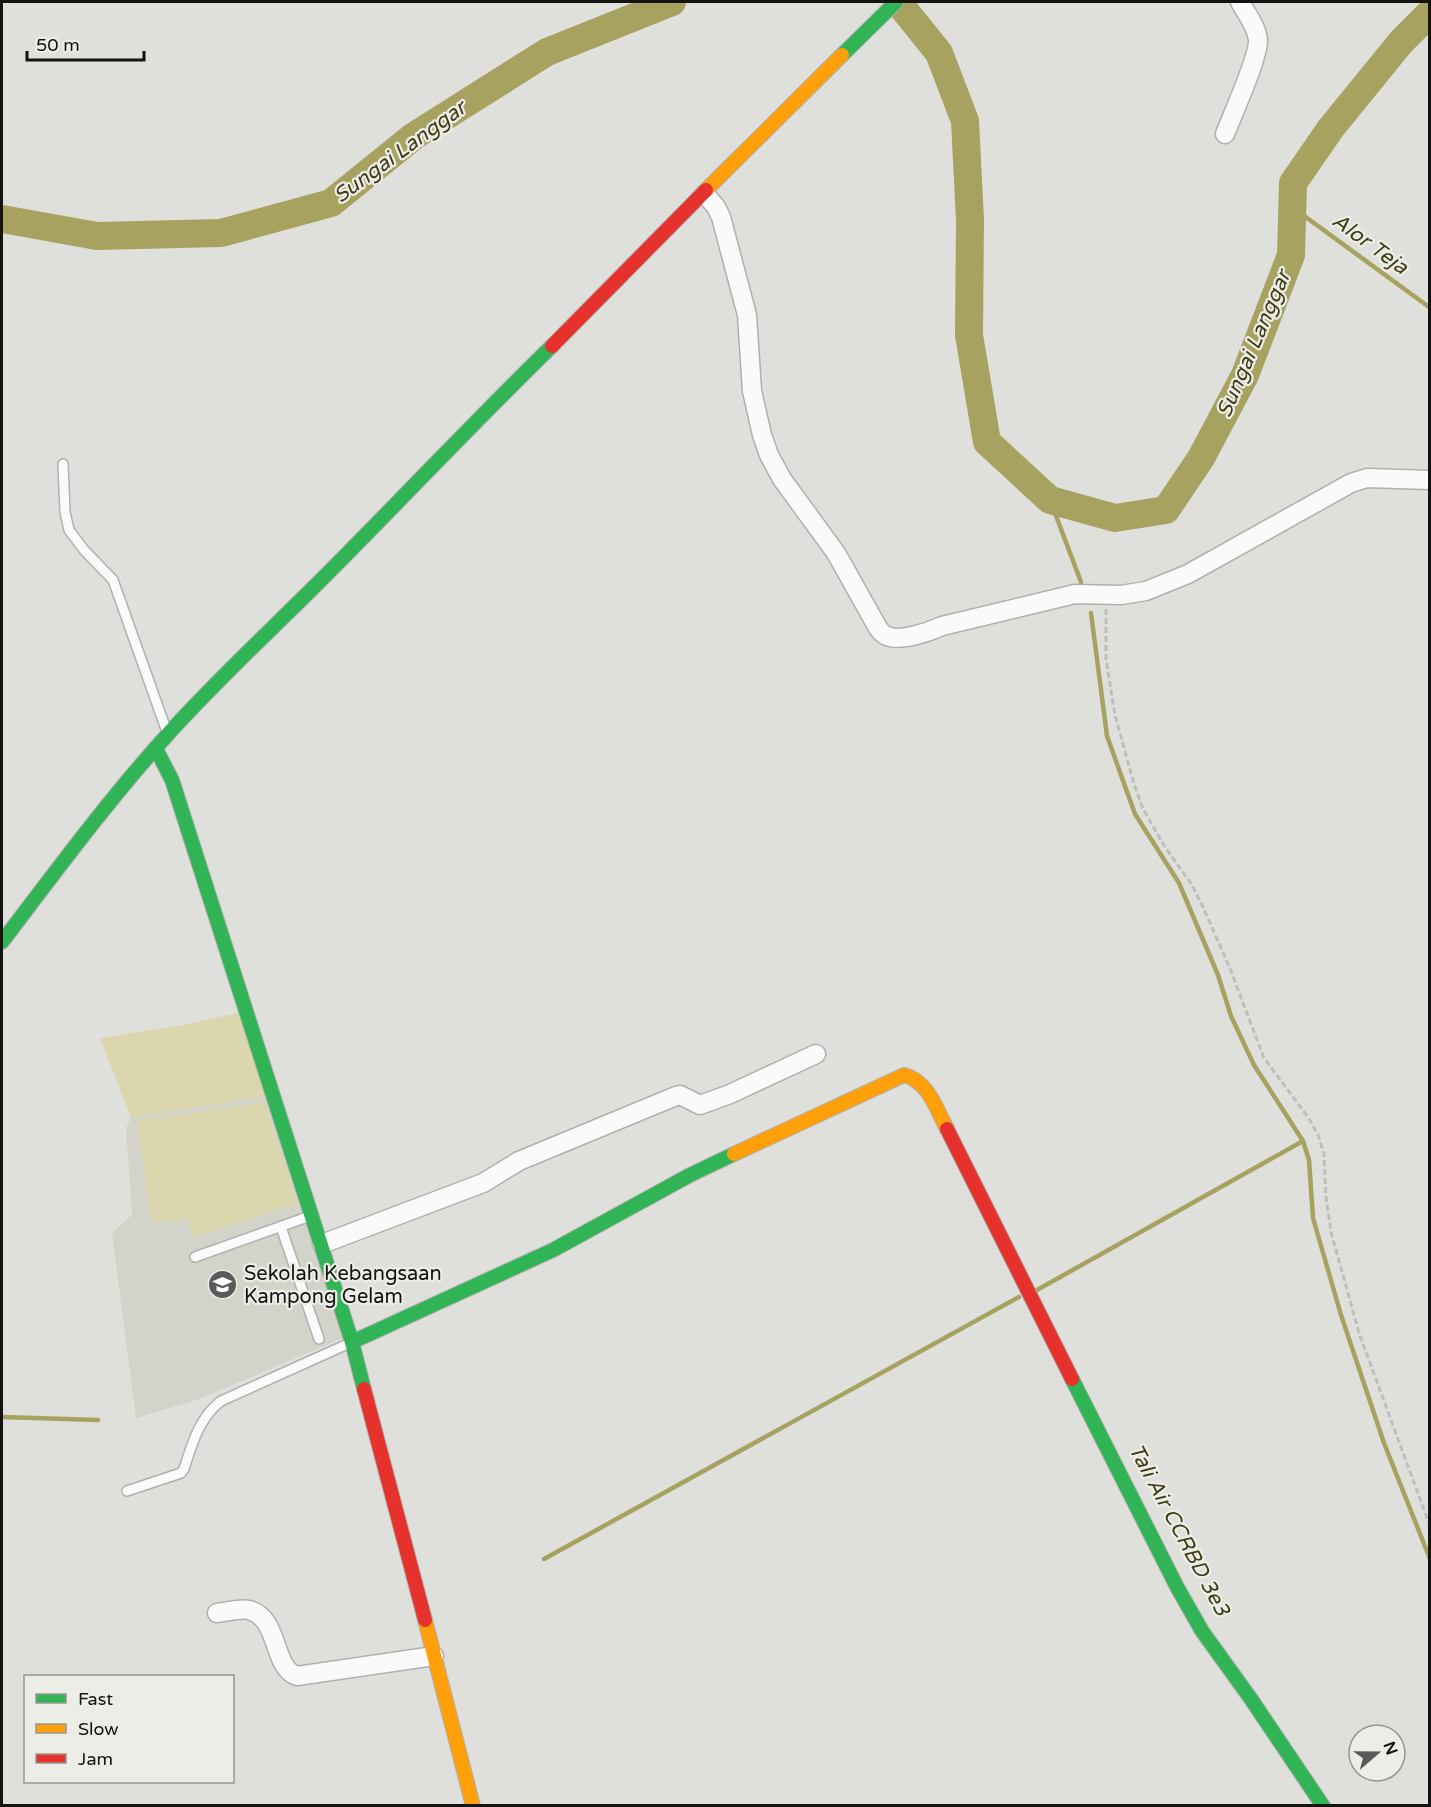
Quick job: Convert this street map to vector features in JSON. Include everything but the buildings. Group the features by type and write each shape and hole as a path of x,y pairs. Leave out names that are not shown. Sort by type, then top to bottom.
{"street":[{"path":"2,942 82,837 168,734 225,673 322,579 491,406 896,2"},
{"path":"1225,134 1258,40 1252,23 1240,2"},
{"path":"705,194 721,217 747,315 752,392 769,455 782,479 808,512 836,554 878,628 885,635 894,637 925,634 942,626 1075,594 1133,594 1171,582 1351,483 1367,478 1430,480"},
{"path":"156,749 172,780 352,1342 473,1806"},
{"path":"322,1244 483,1183 519,1161 676,1096 680,1095 700,1105 730,1094 816,1054"},
{"path":"352,1342 553,1250 690,1175 842,1103 904,1075 916,1078 928,1092 1105,1448 1187,1605 1205,1637 1251,1698 1323,1806"},
{"path":"217,1613 249,1610 257,1614 271,1630 286,1668 291,1674 297,1676 434,1656"}],"lane":[{"path":"63,464 65,513 69,530 84,550 113,580 168,734"},
{"path":"195,1257 313,1215"},
{"path":"281,1227 319,1339"},
{"path":"128,1491 182,1473 197,1432 214,1407 222,1401 352,1342"}],"path":[{"path":"1106,595 1106,659 1115,715 1134,784 1143,809 1165,847 1192,885 1211,924 1264,1058 1308,1117 1318,1136 1324,1154 1326,1197 1331,1232 1359,1333 1430,1526"}],"shaded area":[{"path":"240,1012 268,1096 131,1118 100,1038 189,1024"},
{"name":"Sekolah Kebangsaan Kampong Gelam","path":"268,1096 345,1337 197,1400 136,1418 112,1233 132,1215 126,1128 131,1118"},
{"path":"264,1102 298,1203 194,1238 187,1218 152,1223 137,1121"}],"waterway":[{"name":"Sungai Langgar","path":"2,219 97,236 221,233 331,203 414,136 547,52 672,2"},
{"name":"Sungai Langgar","path":"898,2 939,53 965,121 970,220 969,335 987,442 1050,500 1115,518 1166,510 1201,458 1245,375 1291,255 1293,183 1331,128 1401,42 1430,13"},
{"name":"Alor Teja","path":"1292,207 1429,307"},
{"path":"1050,500 1081,582"},
{"path":"1091,613 1107,736 1135,814 1179,883 1218,975 1231,1016 1254,1065 1303,1141 1309,1160 1313,1218 1341,1315 1384,1443 1430,1559"},
{"path":"1037,1290 1303,1141"},
{"path":"544,1559 1019,1297"},
{"path":"2,1417 98,1420"}],"traffic: fast":[{"path":"842,55 896,2"},
{"path":"2,942 104,809 169,733 552,346"},
{"path":"156,749 172,780 352,1342 364,1389"},
{"path":"352,1342 553,1250 690,1175 734,1154"},
{"path":"1072,1379 1177,1587 1202,1631 1323,1806"}],"traffic: slow":[{"path":"706,190 842,55"},
{"path":"734,1154 904,1075 912,1078 925,1089 947,1129"},
{"path":"425,1620 473,1806"}],"traffic: jam":[{"path":"552,346 706,190"},
{"path":"947,1129 1072,1379"},
{"path":"364,1389 425,1620"}],"place":[{"name":"Sekolah Kebangsaan Kampong Gelam","path":"223,1285"}],"water label":[{"name":"Tali Air CCRBD 3e3","path":"1179,1530"}]}
